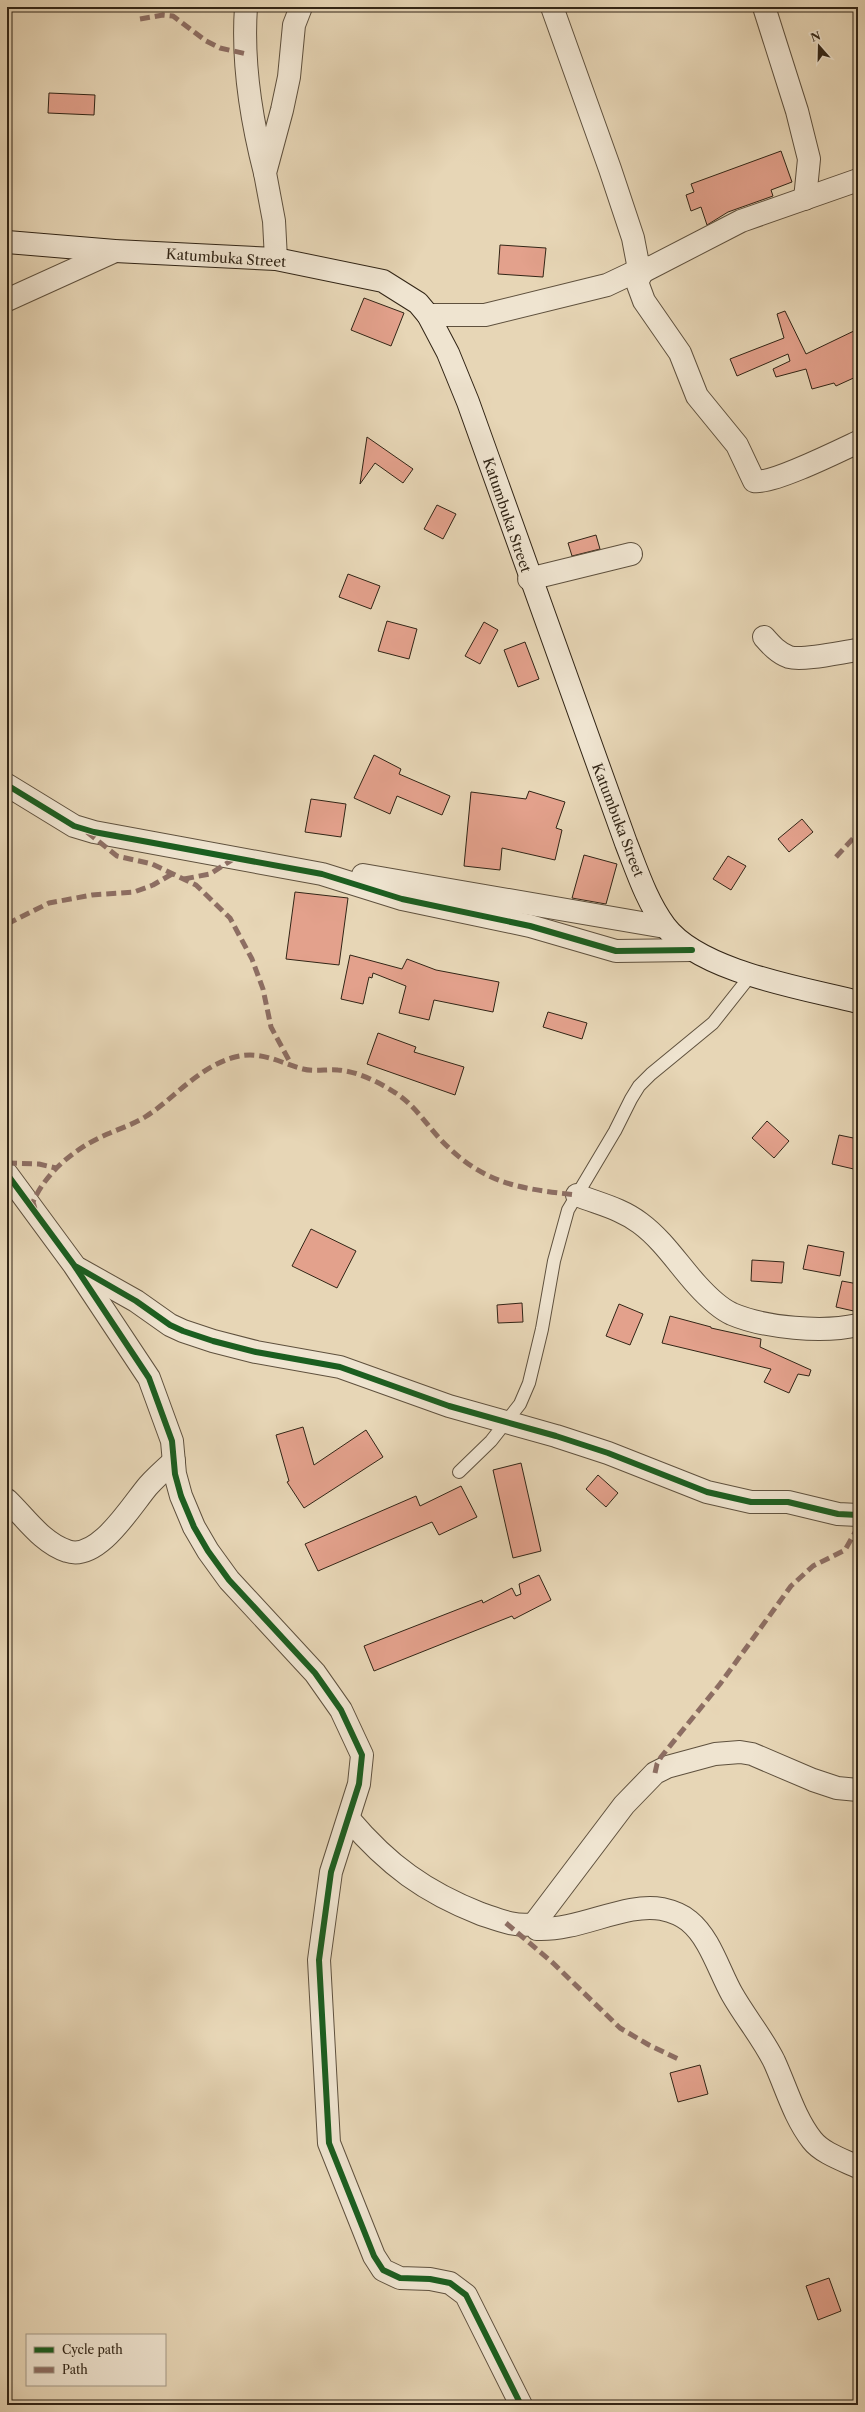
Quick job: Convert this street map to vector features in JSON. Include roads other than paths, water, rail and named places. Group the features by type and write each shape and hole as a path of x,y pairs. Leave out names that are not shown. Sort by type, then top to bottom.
{"street":[{"path":"246,7 249,98 254,131 265,173 274,221 276,259"},
{"path":"265,173 282,110 289,77 294,25 301,7"},
{"path":"552,7 610,169 633,238 638,264 645,267 646,270 741,221 805,200 858,180"},
{"path":"764,7 797,111 809,159 805,200"},
{"name":"Katumbuka Street","path":"7,242 115,251 276,259 383,281 412,299 428,315 448,353 468,402 530,580 626,843 650,901 666,927 692,950 751,975 858,1002"},
{"path":"7,300 115,251"},
{"path":"428,315 485,315 607,286 645,267"},
{"path":"645,267 637,282 641,296 677,347 703,405 737,445 754,481 758,482 775,478 858,442"},
{"path":"530,580 631,554"},
{"path":"764,637 774,648 789,657 800,658 858,650"},
{"path":"7,784 87,828 666,927"},
{"path":"7,784 74,826 94,832 322,874 402,899 530,926 616,951 692,950"},
{"path":"7,1174 74,1265 149,1378 172,1441 174,1461 181,1496 194,1527 208,1550 229,1580 302,1656 341,1710 351,1729 362,1760 359,1784 349,1819 337,1848 331,1872 319,1960 329,2143 374,2256 383,2270 400,2278 430,2279 450,2283 466,2294 521,2405"},
{"path":"576,1195 616,1208 640,1222 676,1258 709,1297 731,1314 754,1322 786,1326 823,1328 858,1325"},
{"path":"74,1265 136,1301 183,1331 235,1347 340,1367 449,1406 508,1422 608,1453 707,1492 751,1502 788,1502 838,1514 858,1515"},
{"path":"7,1500 52,1543 67,1551 80,1552 92,1548 114,1529 148,1486 174,1461"},
{"path":"349,1819 372,1846 417,1883 452,1901 492,1918 521,1926 534,1924 590,1847 624,1806 655,1773 667,1767 715,1754 740,1752 752,1754 813,1780 838,1788 858,1790"},
{"path":"534,1924 537,1929 568,1928 620,1913 646,1909 669,1911 690,1921 701,1935 732,1993 766,2047 799,2119 812,2141 833,2156 858,2167"}],"lane":[{"path":"459,1472 508,1422 520,1404 529,1382 562,1227 576,1195 639,1086 713,1023 751,975"}]}
